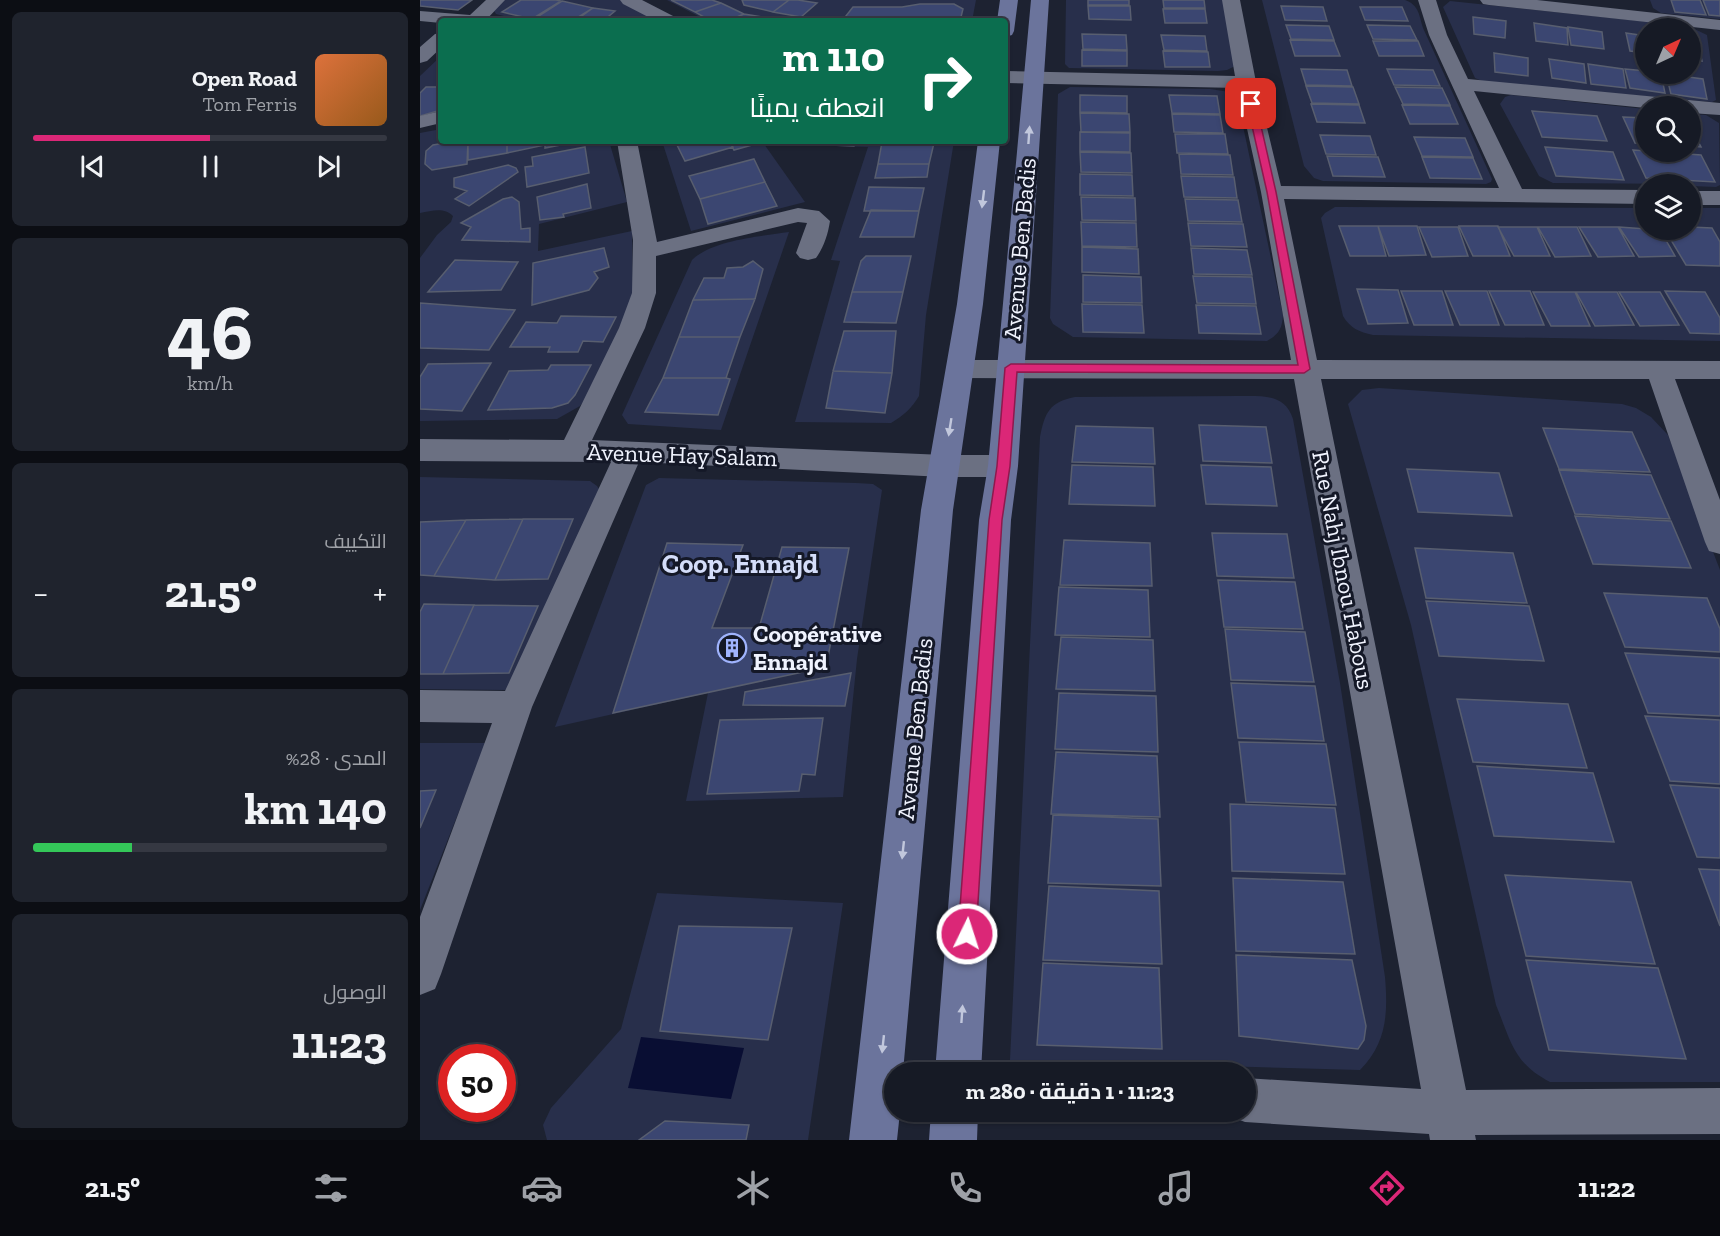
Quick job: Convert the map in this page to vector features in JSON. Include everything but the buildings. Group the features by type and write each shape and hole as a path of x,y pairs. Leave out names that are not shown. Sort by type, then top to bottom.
{"main road":[{"path":"1007,18 1009,0"},
{"name":"Avenue Ben Badis","path":"959,1062 994,532 1003,466 1011,368 1027,92 1040,0"},
{"name":"Avenue Ben Badis","path":"873,1140 936,521 970,304 989,144"},
{"path":"953,1140 954,1122"}],"street":[{"path":"471,18 496,0"},
{"path":"629,0 663,18"},
{"name":"Rue Nahj Ibnou Habous","path":"1231,0 1246,82 1272,192 1450,1126"},
{"path":"1427,0 1438,35 1514,196"},
{"path":"1489,0 1634,7 1718,31"},
{"path":"420,16 444,18"},
{"path":"420,57 438,41"},
{"path":"1008,79 1027,92 1246,82"},
{"path":"1461,84 1635,101"},
{"path":"1701,107 1720,110"},
{"path":"420,122 438,118"},
{"path":"572,452 632,328 644,293 645,240 628,144"},
{"path":"1272,192 1635,197"},
{"path":"1701,198 1720,198"},
{"path":"645,252 798,215 811,216 819,220 817,232 808,253"},
{"path":"958,369 1720,370"},
{"path":"1659,371 1720,542"},
{"name":"Avenue Hay Salam","path":"420,450 630,451 944,466 1003,466"},
{"path":"420,974 515,707 630,451"},
{"path":"420,706 515,707"},
{"path":"1256,1101 1450,1126 1720,1111"}],"shaded area":[{"path":"504,0 621,0 656,18 513,18 496,14 494,11"},
{"path":"667,0 976,0 973,18 702,18"},
{"path":"1066,0 1223,0 1235,66 1218,71 1069,68 1065,64"},
{"path":"1262,0 1405,0 1410,2 1418,11 1423,28 1492,179 1491,182 1486,184 1323,181 1314,178 1304,166"},
{"path":"1650,0 1720,0 1720,19 1661,13 1653,8"},
{"path":"1450,1 1635,20 1635,84 1701,84 1701,32 1707,35 1716,100 1701,101 1701,96 1644,96 1484,82 1475,78 1443,7"},
{"path":"438,59 438,113 420,116 420,76"},
{"path":"1070,87 1210,89 1236,93 1283,315 1281,328 1274,336 1267,341 1073,337 1053,324 1050,318 1058,94"},
{"path":"1511,95 1635,108 1635,162 1701,162 1701,115 1706,115 1719,123 1720,185 1701,186 1701,174 1635,174 1635,184 1553,183 1539,176 1500,104 1505,97"},
{"path":"438,130 438,144 610,144 627,202 539,224 538,251 632,231 633,299 590,393 580,406 557,419 420,421 420,258 437,235 451,222 453,216 442,211 420,213 420,133"},
{"path":"663,144 764,144 805,202 691,231"},
{"path":"764,144 954,144 926,315 919,396 907,411 891,423 795,422 840,261 831,260 868,147"},
{"path":"1335,207 1635,208 1635,240 1701,240 1701,208 1720,208 1720,341 1373,335 1363,332 1355,329 1343,316 1321,218"},
{"path":"789,232 721,430 628,424 622,415 692,260 701,253 724,243"},
{"path":"1379,388 1622,404 1636,408 1651,417 1668,435 1720,570 1720,1082 1550,1082 1528,1067 1510,1040 1496,1005 1411,625 1348,404 1362,390"},
{"path":"1075,397 1265,397 1285,405 1293,419 1340,683 1385,977 1384,1027 1376,1049 1360,1070 1256,1067 1256,1062 1010,1060 1040,437 1046,415 1050,410 1059,402"},
{"path":"420,477 590,481 601,492 513,687 505,690 420,689"},
{"path":"659,478 856,483 873,484 882,490 857,659 843,797 686,801 708,693 555,727 646,485"},
{"path":"420,743 486,743 420,910"},
{"path":"657,893 843,903 808,1140 547,1140 543,1125 551,1108 621,1029"},
{"path":"641,1037 744,1048 731,1099 628,1088"}],"place":[{"name":"Coopérative Ennajd","path":"732,648"}],"district":[{"name":"Coop. Ennajd","path":"740,564"}],"route":[{"path":"967,934 995,520 1003,466 1011,368 1304,369 1272,192 1251,104"}]}
